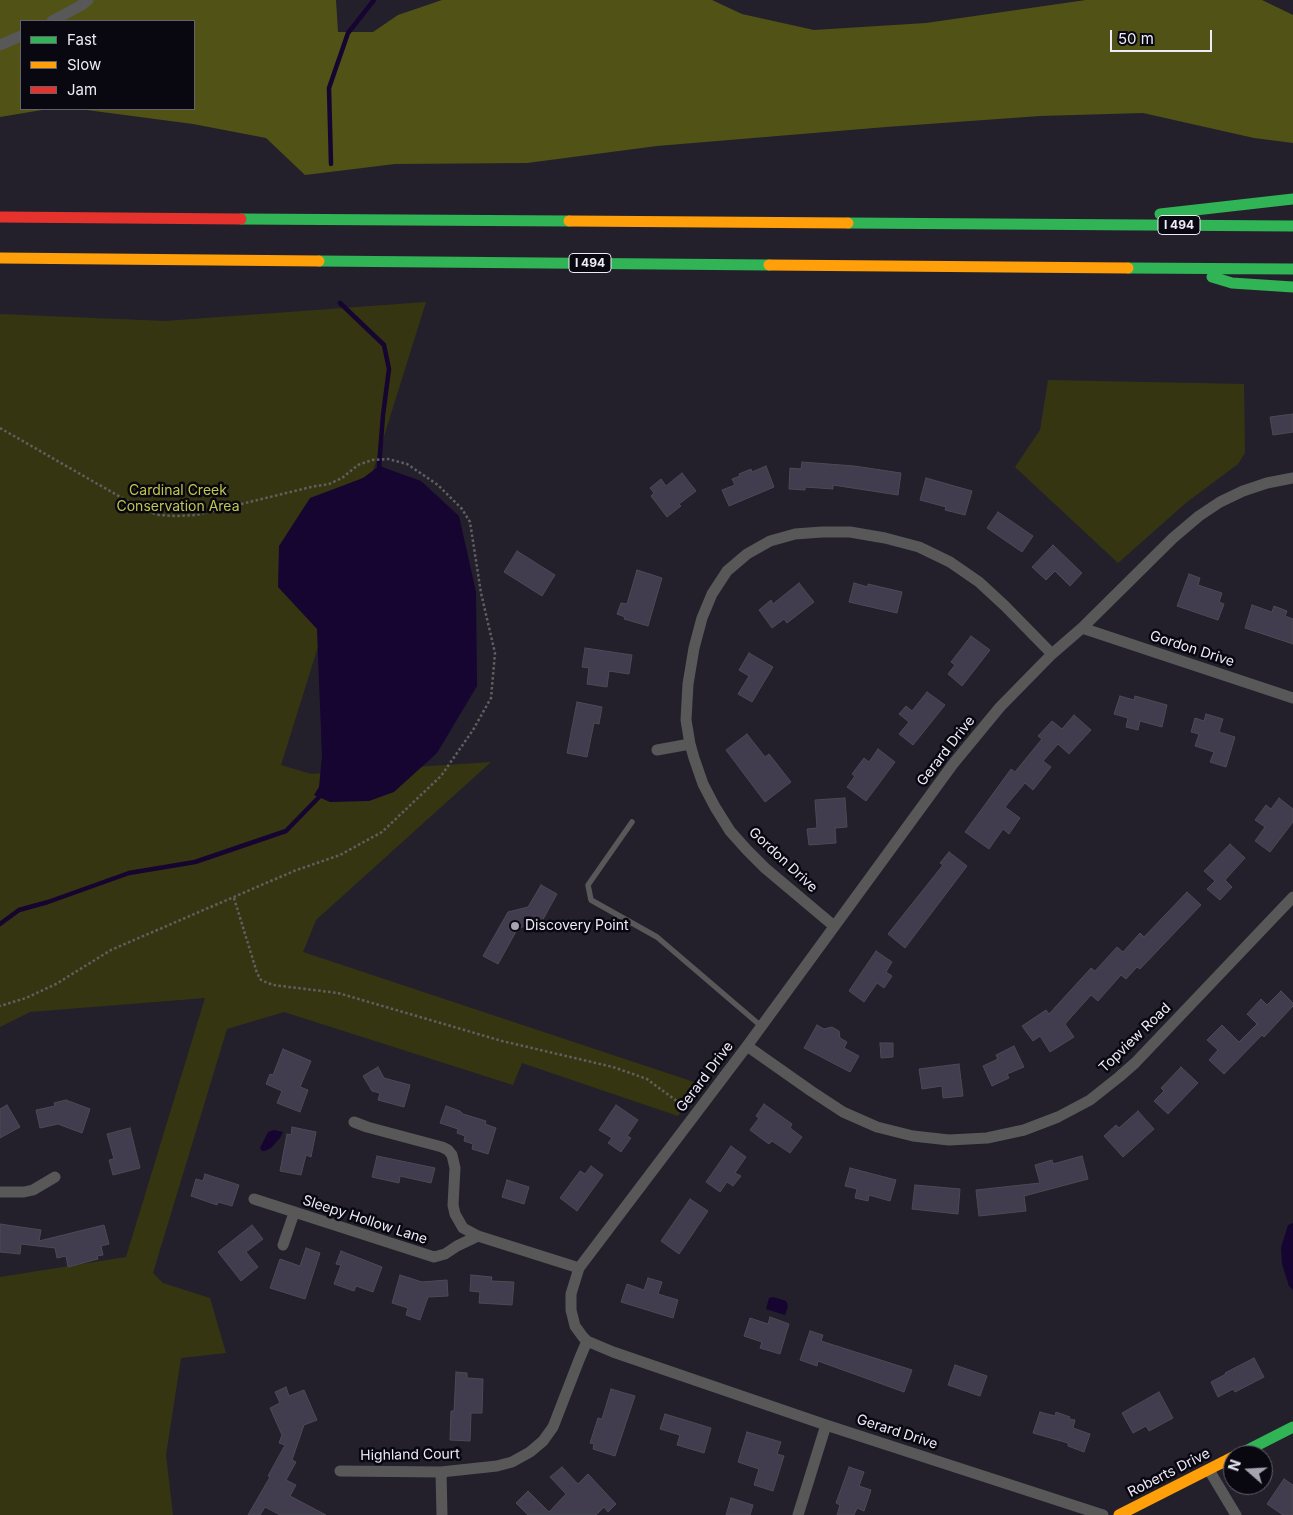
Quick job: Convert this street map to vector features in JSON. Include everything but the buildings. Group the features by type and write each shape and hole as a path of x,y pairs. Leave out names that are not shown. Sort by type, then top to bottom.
{"main road":[{"path":"1066,224 1293,199"},
{"name":"I 494","path":"0,217 1293,226"},
{"name":"I 494","path":"0,258 1293,269"},
{"path":"1180,268 1232,283 1293,287"},
{"path":"1258,1445 1293,1427"},
{"name":"Roberts Drive","path":"1120,1515 1223,1463"}],"street":[{"path":"54,20 88,0"},
{"path":"0,46 20,36"},
{"name":"Gerard Drive","path":"1102,1515 627,1358 587,1341 575,1326 571,1310 571,1294 579,1268 747,1046 953,764 1000,707 1052,654 1082,628 1173,538 1199,516 1220,502 1243,491 1267,483 1293,478"},
{"name":"Gordon Drive","path":"834,926 765,868 730,831 703,784 690,744 686,720 688,684 693,654 702,618 712,594 727,571 747,554 770,541 795,534 850,532 885,538 919,547 950,562 979,582 1052,654"},
{"name":"Gordon Drive","path":"1082,628 1293,698"},
{"path":"657,750 690,744"},
{"name":"Topview Road","path":"747,1046 843,1112 877,1127 913,1136 949,1140 987,1138 1024,1130 1058,1118 1090,1100 1119,1077 1135,1063 1293,897"},
{"path":"354,1122 448,1150 452,1155 455,1168 453,1205 455,1214 463,1228 478,1236 579,1268"},
{"path":"0,1192 33,1190 55,1177"},
{"name":"Sleepy Hollow Lane","path":"254,1199 434,1257 445,1254 478,1236"},
{"path":"283,1246 294,1213"},
{"name":"Highland Court","path":"340,1471 441,1472 497,1466 512,1462 530,1452 543,1441 553,1427 587,1341"},
{"path":"798,1515 826,1425"},
{"path":"1210,1470 1236,1515"},
{"path":"441,1472 442,1515"}],"lane":[{"path":"632,822 588,885 591,900 657,938 761,1026"}],"path":[{"path":"0,428 143,510 158,515 196,515 328,484 342,478 358,465 372,460 388,459 407,464 438,485 462,509 470,522 482,593 495,653 491,698 473,730 441,776 382,832 340,855 294,871 111,950 56,984 26,998 0,1006"},
{"path":"234,898 257,972 262,980 273,984 338,993 502,1041 612,1067 647,1079 695,1114"}],"green space":[{"name":"Cardinal Creek Conservation Area","path":"426,302 281,765 311,774 491,762 316,920 303,952 700,1084 678,1116 522,1063 513,1085 284,1012 227,1029 153,1273 163,1283 210,1298 226,1353 181,1358 166,1455 173,1515 0,1515 0,1277 126,1257 205,998 30,1012 0,1027 0,314 165,321"},
{"path":"1048,380 1244,384 1245,453 1238,464 1187,502 1118,563 1015,467 1040,430"}],"shaded area":[{"path":"0,0 336,0 338,32 373,32 398,15 442,0 712,0 742,14 814,30 926,23 1086,0 1262,0 1293,15 1293,143 1254,138 1143,113 1040,116 657,146 527,163 395,164 305,175 266,138 193,124 87,110 195,110 195,20 20,20 20,110 42,110 0,117"},
{"path":"379,466 421,481 459,516 476,592 477,686 437,753 394,792 369,801 330,802 314,795 319,787 322,756 317,629 278,587 279,546 310,498 363,478"},
{"path":"274,1130 283,1132 271,1148 262,1151 260,1148 268,1132"},
{"path":"1293,1223 1293,1290 1289,1286 1282,1264 1281,1248 1288,1225"},
{"path":"773,1297 786,1301 788,1306 785,1315 766,1309 769,1298"}],"waterway":[{"path":"331,164 329,88 348,33 374,0"},
{"path":"340,303 384,345 389,369 379,466 382,471"},
{"path":"0,924 19,910 48,902 129,873 195,862 286,831 322,794"}],"traffic: fast":[{"path":"1160,214 1293,199"},
{"path":"241,219 569,221"},
{"path":"848,223 1293,226"},
{"path":"319,261 769,265"},
{"path":"1128,268 1293,269"},
{"path":"1212,277 1232,283 1293,287"},
{"path":"1258,1445 1293,1427"}],"traffic: slow":[{"path":"569,221 848,223"},
{"path":"0,258 319,261"},
{"path":"769,265 1128,268"},
{"path":"1119,1515 1223,1462"}],"traffic: jam":[{"path":"0,217 241,219"}],"place":[{"name":"Discovery Point","path":"515,926"}]}
